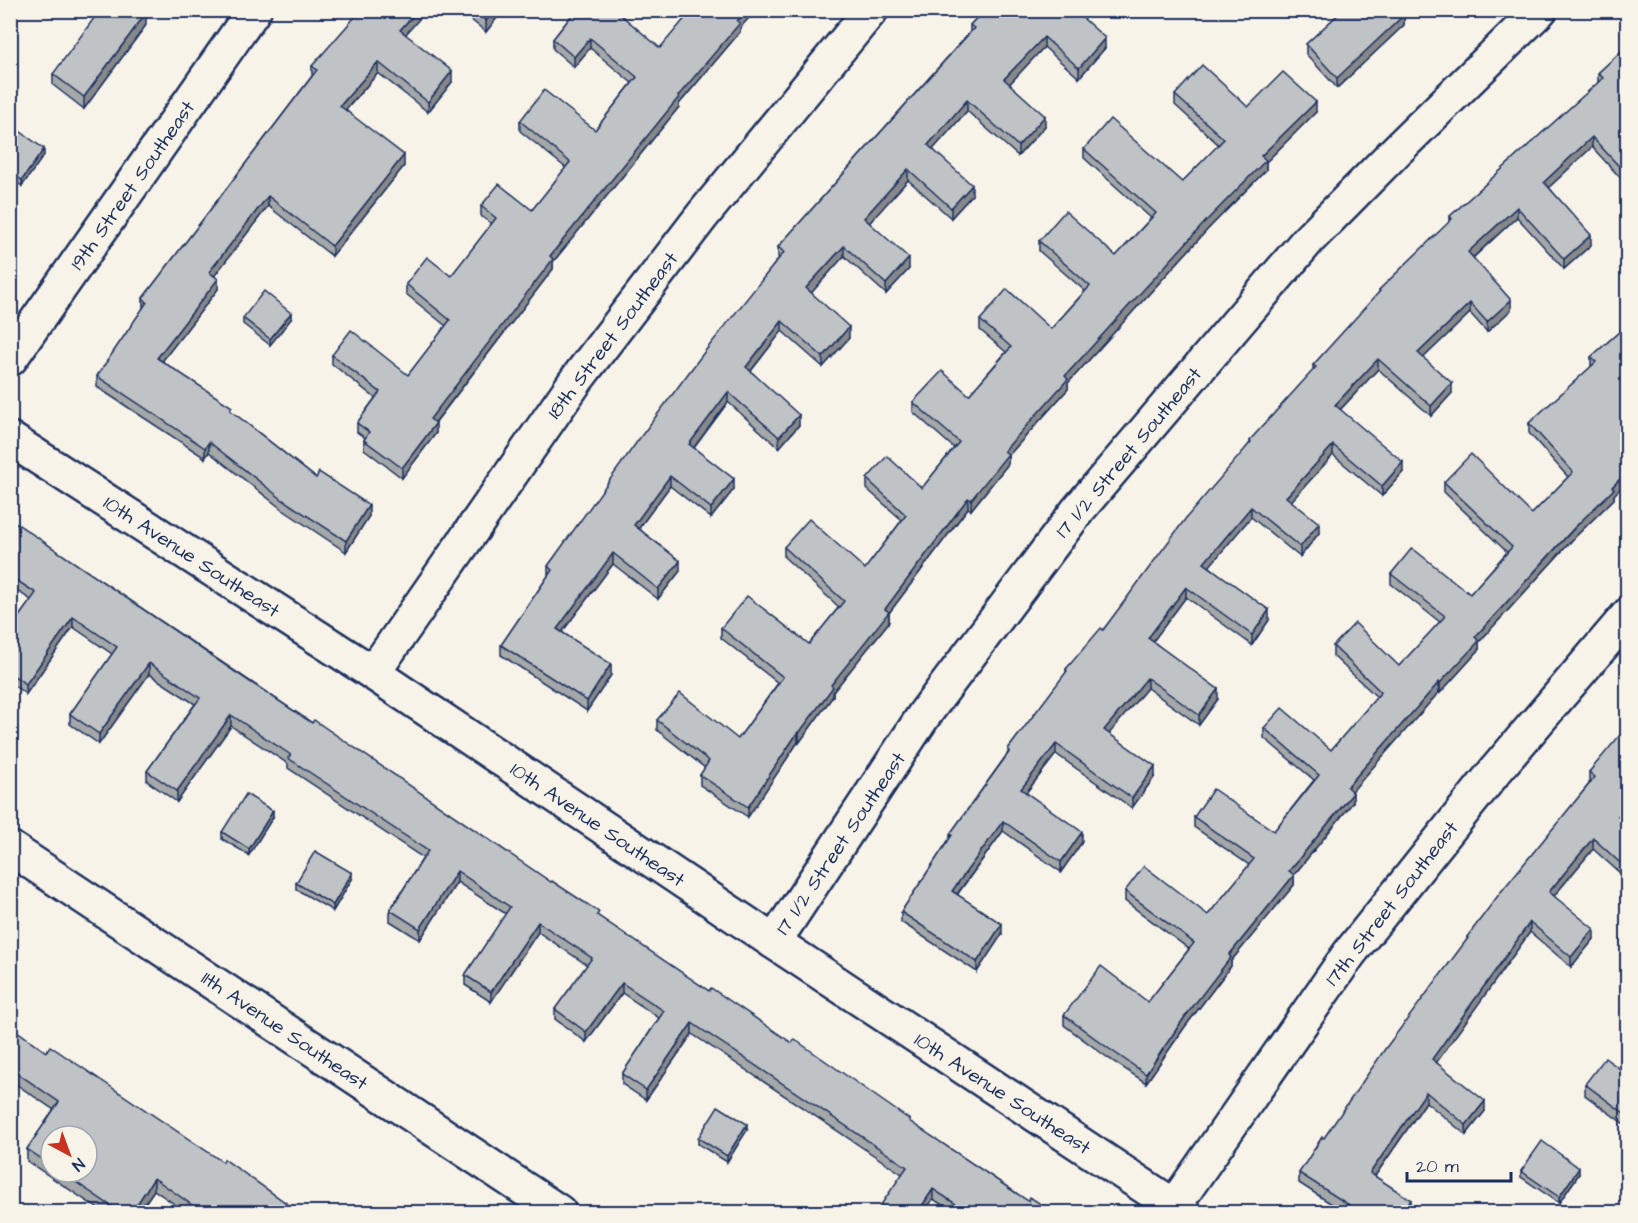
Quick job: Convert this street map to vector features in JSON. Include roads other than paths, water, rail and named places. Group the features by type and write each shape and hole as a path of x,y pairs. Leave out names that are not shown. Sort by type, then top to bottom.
{"street":[{"name":"19th Street Southeast","path":"10,359 254,10"},
{"name":"18th Street Southeast","path":"373,673 577,379 702,216 871,10"},
{"name":"17 1/2 Street Southeast","path":"774,942 924,716 1078,510 1308,240 1540,10"},
{"name":"10th Avenue Southeast","path":"10,439 373,673 1178,1209"},
{"name":"17th Street Southeast","path":"1178,1209 1349,954 1496,770 1628,615"},
{"name":"11th Avenue Southeast","path":"10,848 559,1212"}]}
